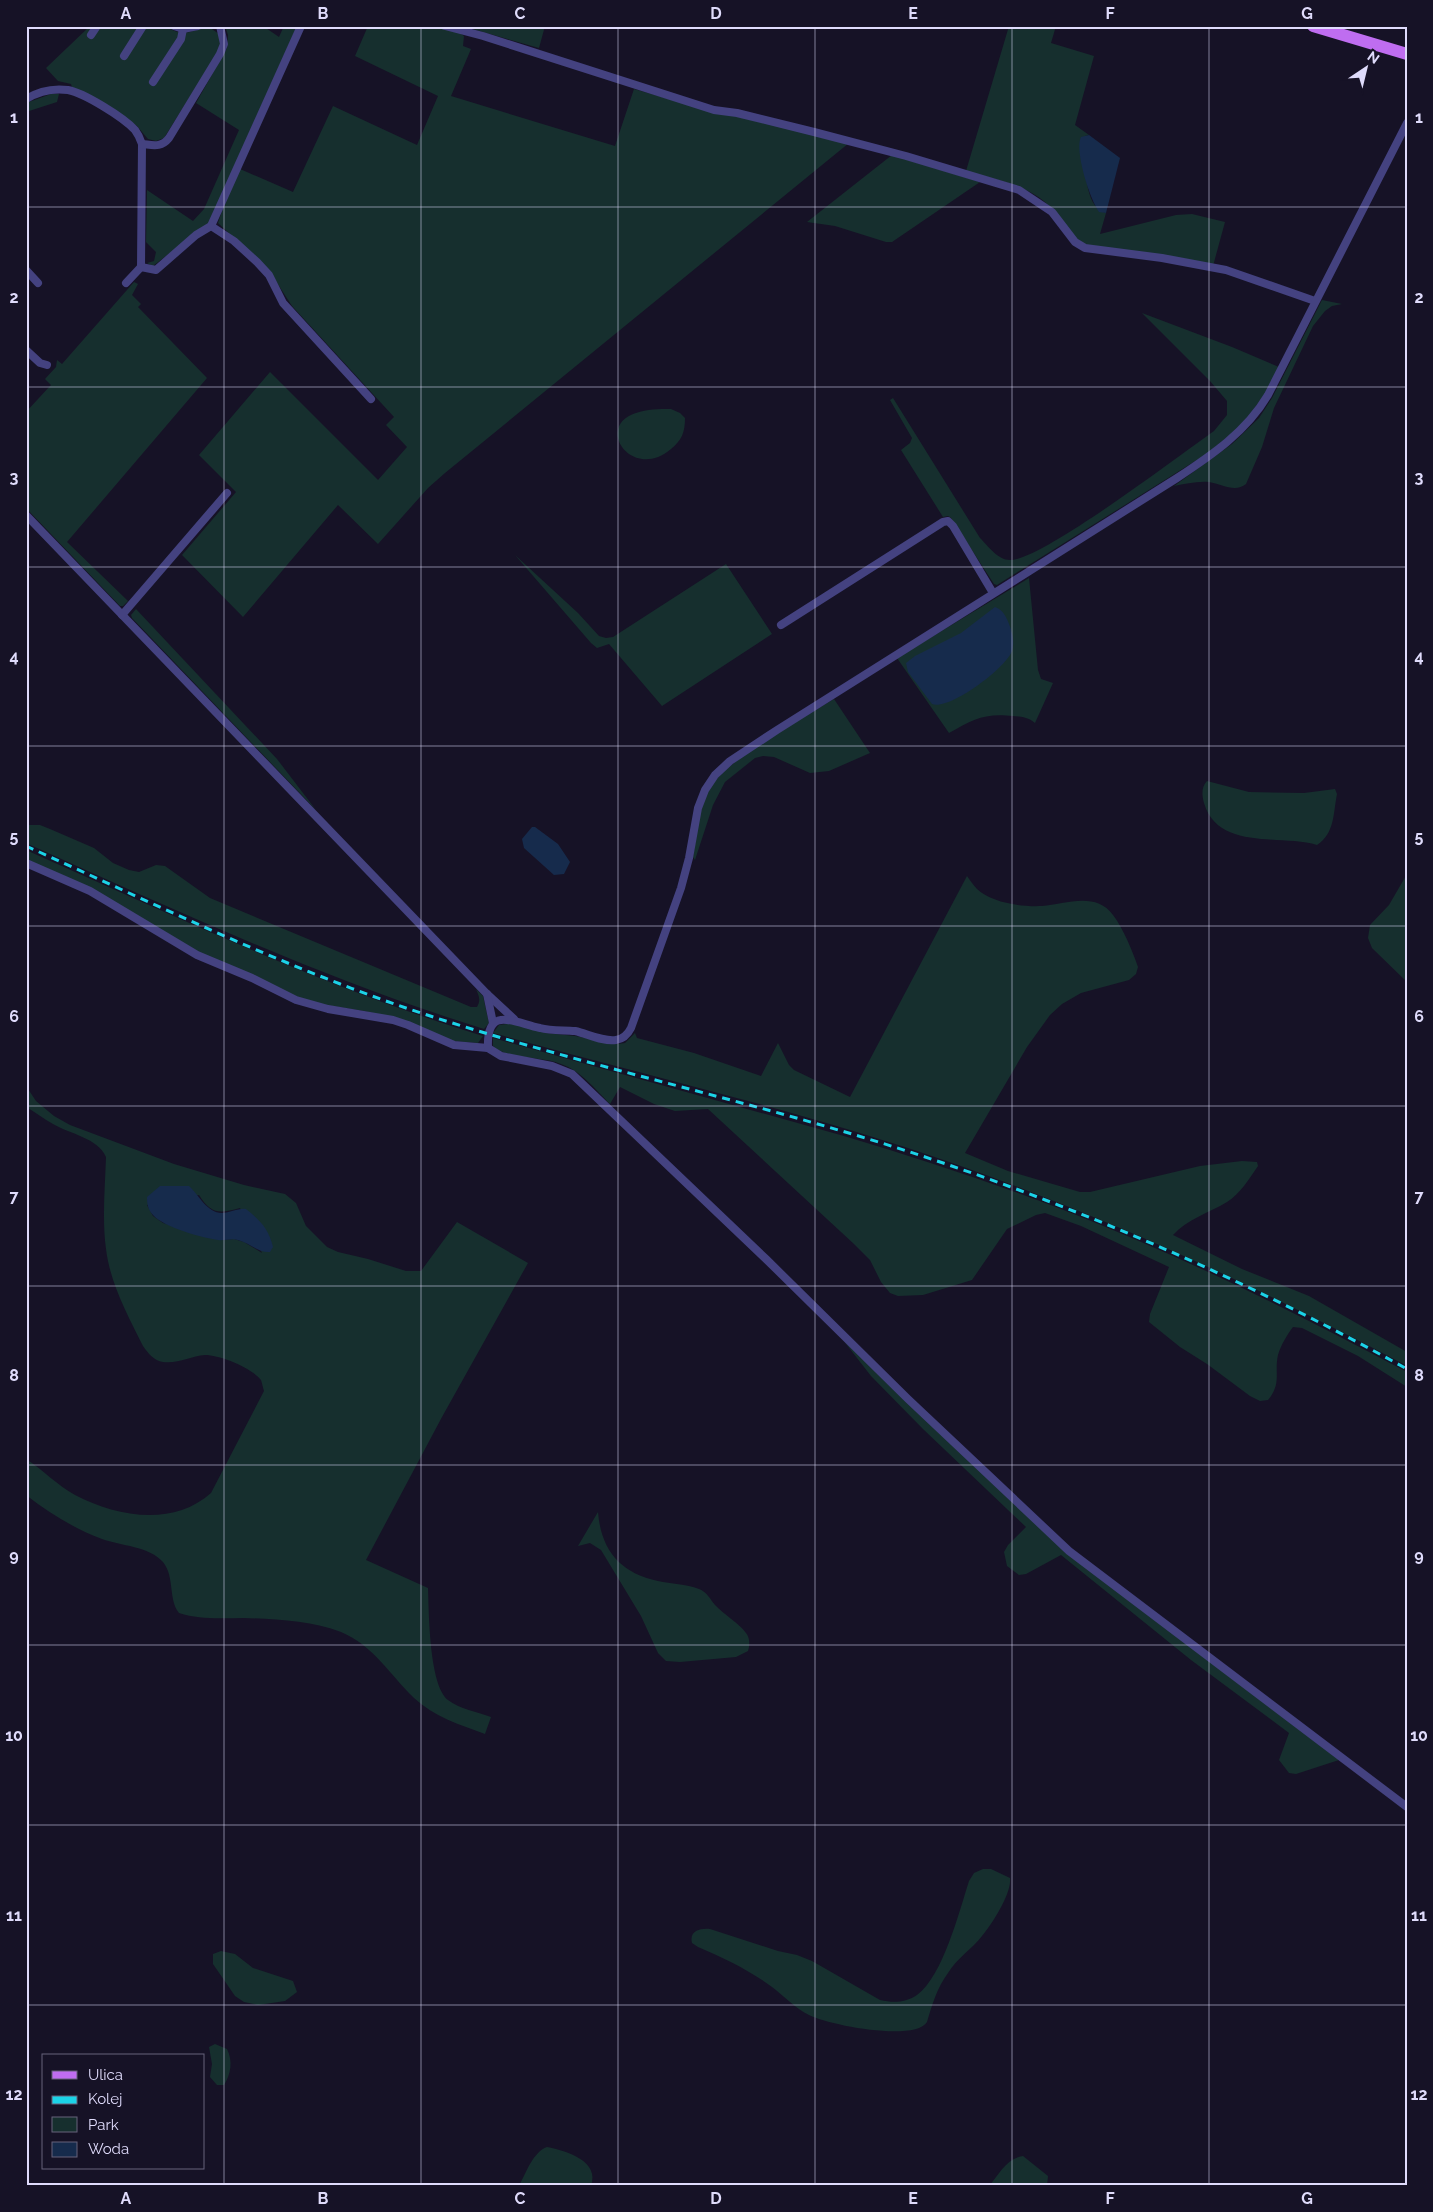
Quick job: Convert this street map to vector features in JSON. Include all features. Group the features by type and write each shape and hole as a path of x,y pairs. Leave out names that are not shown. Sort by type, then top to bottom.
{"main road":[{"path":"1313,26 1407,54"}],"street":[{"path":"91,35 97,26"},
{"path":"124,56 143,26"},
{"path":"174,26 183,29 198,26"},
{"path":"142,144 158,146 169,138 220,54 224,44 224,35 220,26"},
{"path":"141,267 156,270 196,235 211,226 301,26"},
{"path":"445,26 483,36 714,110 737,113 906,156 1019,190 1052,212 1074,242 1085,248 1169,259 1226,270 1315,301"},
{"path":"153,82 181,39 183,29"},
{"path":"26,99 38,93 52,90 68,90 82,94 128,124 139,136 142,144 141,267 126,283"},
{"path":"493,1023 514,1019 542,1028 575,1032 610,1040 616,1040 626,1035 681,888 701,799 714,775 730,761 753,746 1177,478 1214,453 1233,437 1252,418 1268,395 1407,123"},
{"path":"211,226 234,241 257,262 269,275 283,303 371,399"},
{"path":"26,270 38,284"},
{"path":"26,350 40,363 47,365"},
{"path":"122,615 227,493"},
{"path":"26,515 487,994 514,1019"},
{"path":"780,625 943,522 948,521 993,593"},
{"path":"26,863 90,891 197,955 252,978 296,1000 408,1025 454,1045 488,1048 501,1056 563,1069 581,1080 902,1393 1069,1551 1407,1807"},
{"path":"487,994 493,1023 490,1029 488,1048"}],"green space":[{"path":"418,25 456,31 464,36 463,46 471,49 451,96 615,146 634,89 714,111 849,143 445,473 428,488 378,544 338,505 243,617 182,555 236,492 199,455 270,372 378,480 407,447 386,425 394,417 292,306 270,272 218,223 229,189 240,169 293,192 333,106 417,145 438,96 355,56 368,26"},
{"path":"90,26 165,26 182,33 209,27 219,34 221,42 219,50 164,138 156,141 148,139 137,126 107,105 72,87 71,84 58,81 46,68"},
{"path":"225,26 263,26 279,37 284,26 297,26 209,223 153,266 147,263 154,261 156,252 146,242 147,190 193,221 204,209 239,130 196,103 227,48 228,35"},
{"path":"462,26 545,26 539,48"},
{"path":"1009,26 1056,26 1051,43 1094,56 1075,125 1089,135 1085,136 1086,180 1093,202 1098,209 1106,213 1100,234 1176,215 1192,214 1225,222 1213,266 1089,246 1076,238 1045,202 1037,196 1018,186 966,171"},
{"path":"51,94 59,94 57,102 26,112 26,104"},
{"path":"892,155 980,182 892,242 886,242 835,226 807,222"},
{"path":"134,282 138,284 132,295 141,304 138,307 207,378 67,542 128,601 123,606 120,606 26,508 26,412 51,385 45,379 56,367 57,360 62,364"},
{"path":"1322,300 1342,304 1332,306 1325,311 1313,326 1274,408 1262,447 1246,484 1237,488 1209,482 1174,486 1232,444 1259,418 1272,398"},
{"path":"1142,313 1279,367 1265,394 1242,425 1208,453 997,585 994,584 951,518 948,516 943,517 901,450 910,443 912,438 890,400 893,398 980,538 1001,558 1010,560 1026,556 1079,526 1143,482 1214,431 1227,415 1227,401 1210,381"},
{"path":"671,409 680,413 685,418 682,435 671,449 657,457 643,459 632,456 623,448 618,439 618,429 624,420 644,411"},
{"path":"515,555 578,613 599,636 606,638 613,637 726,564 772,634 662,706 609,644 597,648 591,643"},
{"path":"1029,578 1038,670 1041,679 1053,683 1035,723 1022,717 994,715 980,718 949,733 897,658"},
{"path":"136,609 277,759 316,810 132,618 131,615"},
{"path":"834,699 870,753 829,771 810,773 774,757 763,756 755,758 725,782 713,805 695,860 693,857 702,808 707,793 716,780 745,754"},
{"path":"1207,781 1249,792 1304,793 1335,789 1337,794 1330,829 1323,840 1317,845 1252,838 1236,834 1222,828 1211,818 1203,797 1203,789"},
{"path":"26,825 40,825 94,848 113,863 129,870 139,872 156,865 165,866 210,898 471,1007 477,1007 479,1002 476,989 483,996 489,1023 484,1029 425,1010 309,967 252,943 26,843"},
{"path":"26,850 195,926 309,974 424,1017 483,1036 478,1043 452,1041 395,1018 313,1003 300,998 203,955 117,904 26,860"},
{"path":"1407,874 1407,982 1372,948 1368,938 1370,925 1389,905"},
{"path":"967,876 983,894 999,901 1017,905 1042,906 1080,901 1098,903 1106,908 1117,920 1138,967 1136,974 1129,980 1081,993 1062,1004 1050,1015 1027,1047 965,1153 1008,1171 1080,1192 1090,1192 1200,1166 1242,1161 1257,1162 1258,1166 1232,1199 1191,1220 1173,1235 1242,1269 1309,1296 1407,1352 1407,1366 1297,1309 1185,1256 1013,1185 841,1127 493,1033 499,1025 513,1023 546,1033 618,1044 625,1043 635,1033 637,1038 694,1053 761,1076 778,1043 789,1065 794,1070 850,1097"},
{"path":"493,1038 844,1136 953,1170 1061,1209 1202,1269 1339,1336 1407,1372 1407,1387 1358,1356 1302,1328 1293,1327 1284,1340 1278,1355 1275,1388 1268,1400 1260,1401 1180,1347 1149,1322 1150,1314 1169,1267 1081,1226 1045,1213 1036,1215 1007,1229 972,1280 923,1295 898,1296 890,1293 881,1282 870,1260 708,1109 675,1111 654,1104 620,1087 610,1104 587,1081 568,1067 553,1062 507,1054 493,1046"},
{"path":"26,1086 36,1101 54,1116 70,1125 174,1164 244,1185 285,1194 296,1203 306,1226 327,1247 338,1252 406,1271 421,1271 457,1222 528,1263 442,1417 366,1560 428,1588 431,1647 437,1680 448,1700 458,1706 491,1717 485,1734 447,1719 421,1704 381,1661 363,1645 341,1632 318,1625 293,1621 256,1618 203,1618 179,1613 174,1601 167,1568 157,1557 143,1550 102,1539 82,1530 53,1514 26,1495 26,1459 62,1487 91,1503 126,1513 144,1515 180,1511 196,1504 211,1493 264,1391 261,1380 257,1375 227,1360 205,1355 174,1362 163,1362 154,1358 147,1351 120,1299 108,1262 104,1226 106,1157 97,1145 60,1128 26,1107","holes":["199,1195 212,1209 221,1212 240,1208 262,1253 244,1242 234,1239 220,1240 163,1223 153,1216 147,1205"]},
{"path":"843,1340 1068,1554 1339,1760 1296,1774 1289,1773 1279,1760 1289,1733 1191,1660 1061,1555 1026,1574 1019,1575 1007,1566 1004,1552 1008,1545 1026,1527 923,1429 871,1376"},
{"path":"598,1512 603,1538 615,1558 623,1566 645,1577 689,1586 704,1592 719,1609 746,1633 749,1642 748,1651 736,1657 680,1662 666,1661 658,1653 641,1616 601,1550 590,1543 578,1546"},
{"path":"983,1869 991,1869 1010,1878 1005,1900 986,1931 956,1963 944,1979 935,1997 927,2022 919,2028 906,2031 871,2030 819,2019 799,2009 754,1975 692,1943 692,1936 696,1931 710,1929 812,1961 880,2000 903,2001 917,1995 935,1974 955,1926 969,1881 974,1873"},
{"path":"221,1951 235,1954 253,1968 293,1981 297,1992 285,2001 258,2005 244,2002 235,1996 213,1964 213,1954"},
{"path":"215,2044 227,2049 230,2058 230,2072 224,2085 217,2085 210,2077 212,2064 209,2047"},
{"path":"547,2147 564,2151 586,2164 591,2170 593,2177 591,2186 519,2186 534,2158"},
{"path":"1023,2156 1048,2176 1047,2186 989,2186 1008,2163 1017,2157"}],"water":[{"path":"1089,135 1120,158 1106,213 1099,212 1095,206 1081,163 1079,143 1081,137"},
{"path":"995,607 1005,616 1012,634 1013,648 1008,658 989,677 963,695 951,701 932,704 908,672 906,663 915,656 961,633"},
{"path":"532,827 535,827 558,844 570,862 564,874 554,875 524,848 522,839"},
{"path":"160,1186 189,1186 208,1207 217,1212 225,1213 246,1209 263,1225 273,1247 270,1252 266,1252 238,1240 211,1239 165,1224 151,1213 147,1202 147,1197"}],"railway":[{"path":"26,846 272,957 424,1014 484,1033 849,1133 910,1152 1038,1197 1163,1248 1225,1276 1407,1369"}]}
